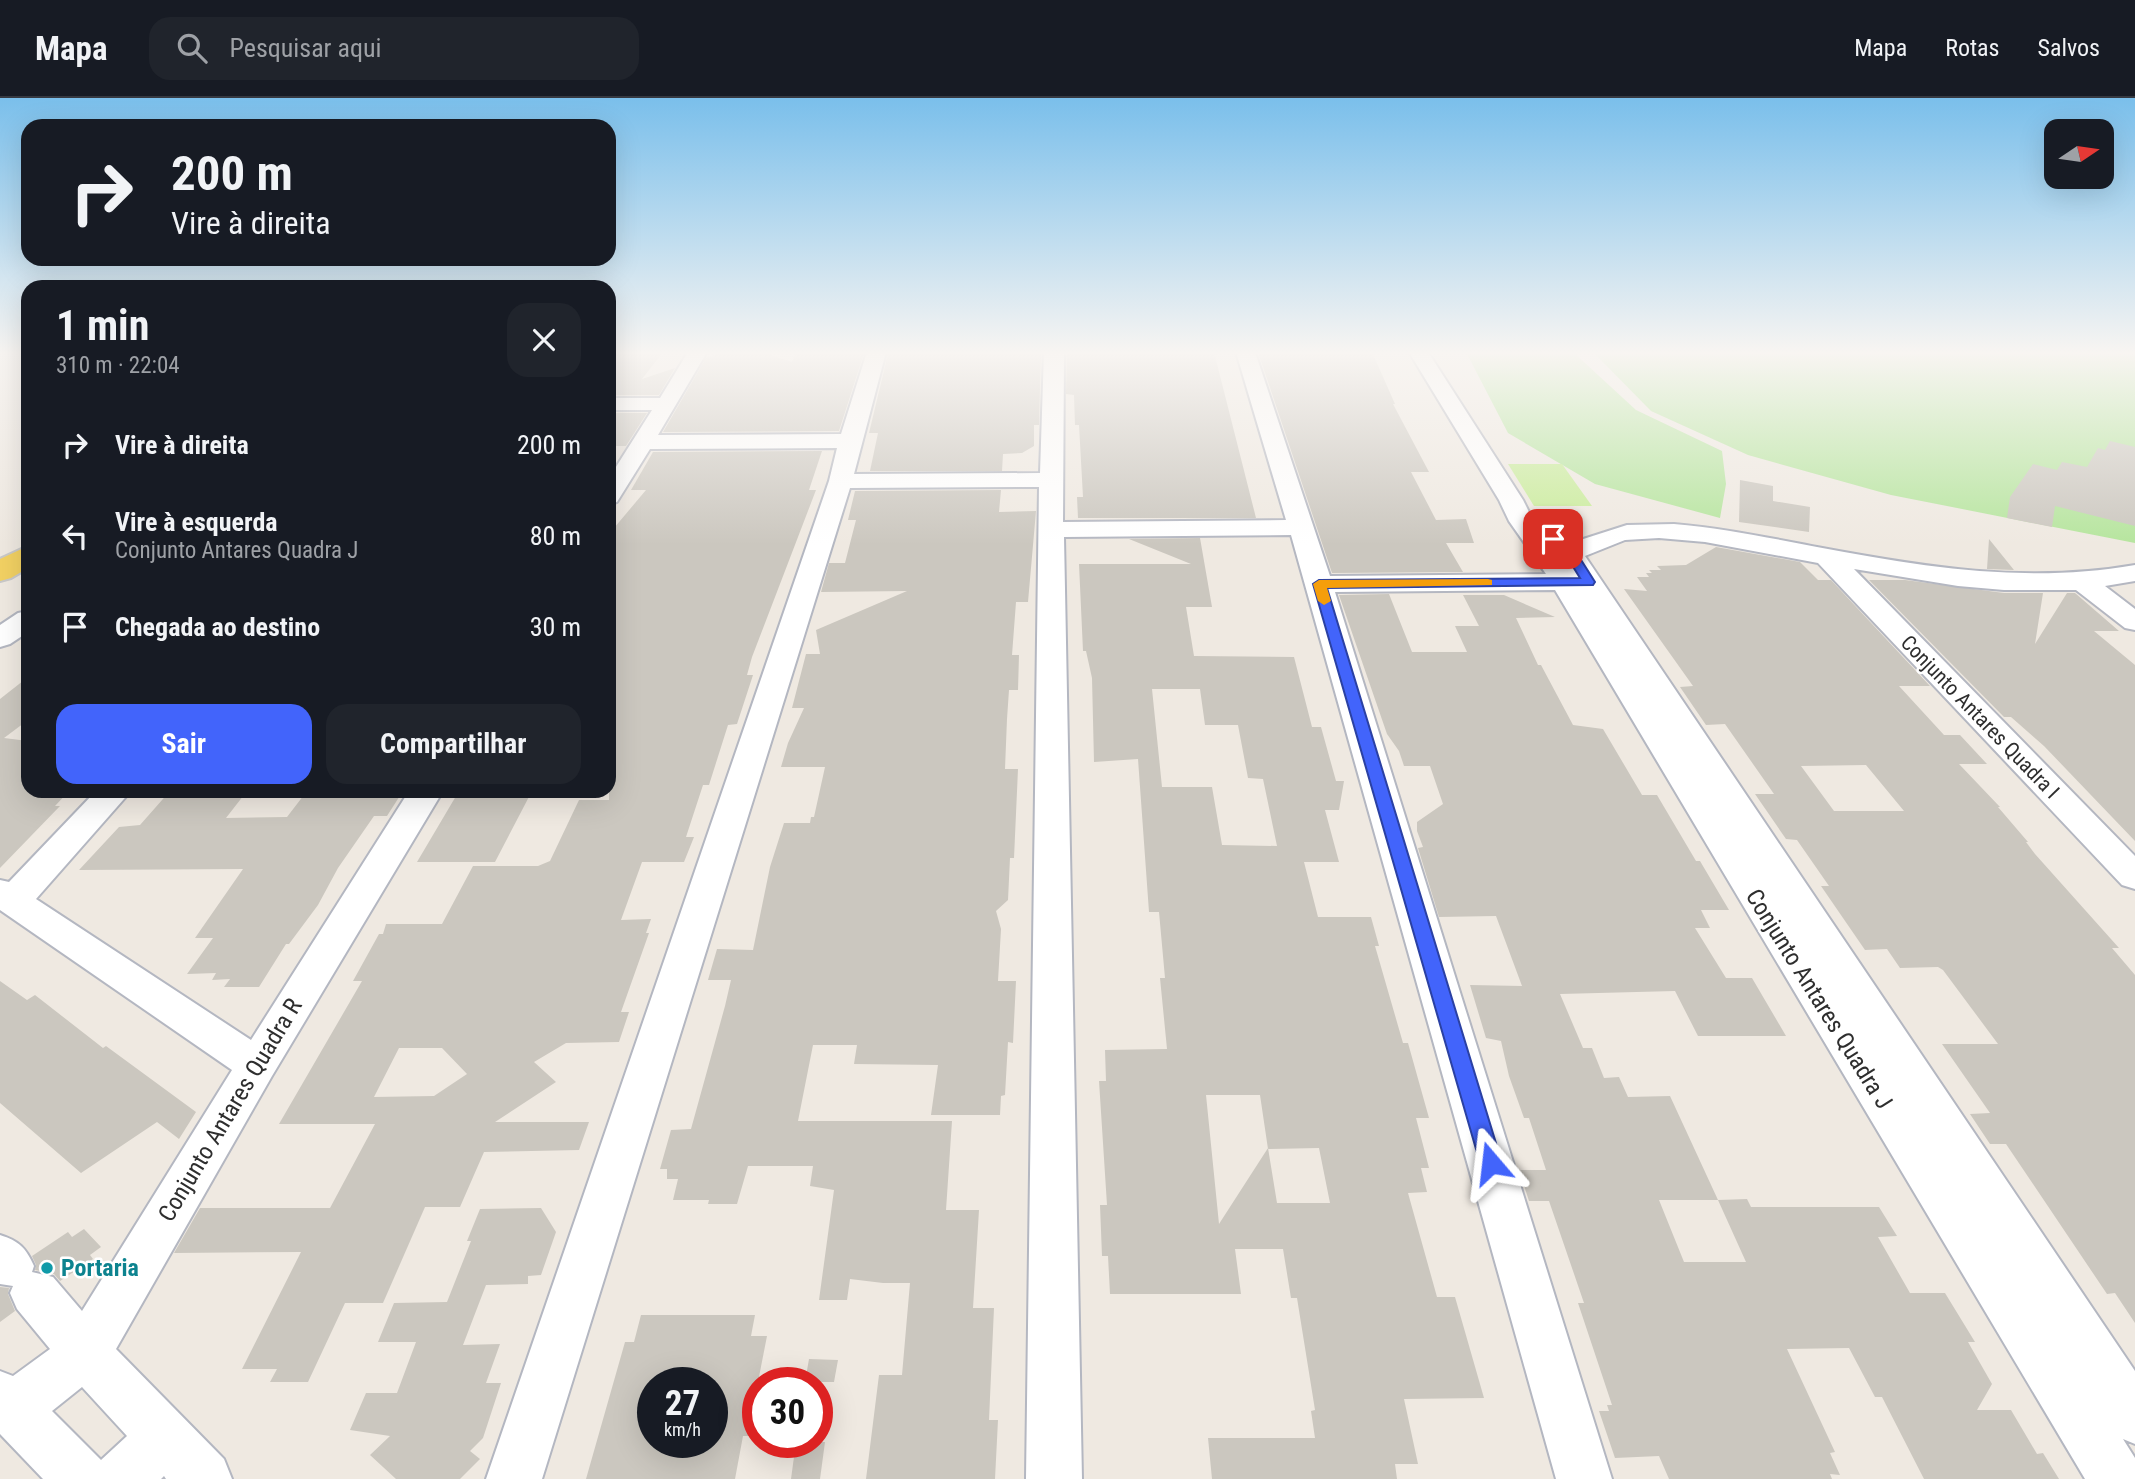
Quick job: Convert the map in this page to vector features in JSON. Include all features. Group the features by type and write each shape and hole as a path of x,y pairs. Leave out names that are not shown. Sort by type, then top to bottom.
{"main road":[{"path":"0,572 21,559"}],"street":[{"path":"616,486 659,416"},
{"path":"514,1479 841,481 857,416"},
{"path":"1052,416 1054,1479"},
{"path":"1266,416 1319,584 1584,1479"},
{"name":"Conjunto Antares Quadra J","path":"1459,416 1522,515 1568,570 1876,1022 2135,1418"},
{"path":"643,442 850,441"},
{"path":"841,481 1051,480"},
{"path":"1522,515 1582,532 1617,534 1659,531 1703,534 1941,575 2019,582 2083,582 2135,573"},
{"path":"1052,530 1301,527"},
{"path":"1319,584 1568,570 1617,534"},
{"name":"Conjunto Antares Quadra I","path":"1826,556 2135,877"},
{"name":"Conjunto Antares Quadra J","path":"1568,570 1833,1021 2116,1479"},
{"path":"2083,582 2135,622"},
{"path":"0,638 21,624"},
{"path":"107,798 6,897 257,1065"},
{"name":"Conjunto Antares Quadra R","path":"6,1402 85,1353 257,1065 422,798"},
{"path":"1833,1021 1876,1022"},
{"path":"15,1272 85,1353 204,1479"},
{"path":"6,1402 81,1479"},
{"path":"121,1479 164,1439"}],"green space":[{"path":"1499,416 1650,416 1722,451 1726,484 1720,518 1595,484 1508,433"},
{"path":"1663,416 2135,416 2135,543 1891,495 1748,455"},
{"path":"1508,464 1562,464 1592,506 1534,506"}],"building":[{"path":"616,416 645,416 626,446 616,446"},
{"path":"672,416 844,416 839,431 663,432"},
{"path":"873,416 1039,416 1039,425 1034,425 1034,446 1022,453 1003,454 1002,471 870,471 878,433 869,433"},
{"path":"1075,416 1230,416 1256,518 1078,518 1077,497 1083,497 1079,425 1075,425"},
{"path":"1280,416 1400,416 1429,472 1411,472 1436,520 1466,519 1474,543 1446,543 1463,572 1332,573"},
{"path":"2110,441 2135,447 2135,526 2055,506 2052,527 2007,518 2010,497 2033,464 2057,470 2062,462 2087,467 2098,448 2105,450"},
{"path":"822,451 809,490 816,490 752,657 747,675 753,675 737,724 728,725 709,785 703,785 686,837 694,837 684,862 642,862 621,920 651,919 646,933 649,933 621,1012 629,1012 619,1042 566,1043 534,1062 556,1082 495,1122 589,1122 579,1150 484,1152 460,1207 425,1207 383,1303 345,1303 308,1382 270,1382 277,1369 242,1369 301,1252 174,1253 200,1208 330,1208 375,1124 279,1124 362,981 353,981 379,934 383,934 386,924 442,924 473,866 538,866 550,861 579,800 616,798 616,526 646,490 631,490 653,452","holes":["399,1048 442,1048 467,1074 434,1096 374,1097"]},
{"path":"1740,480 1773,486 1773,501 1810,507 1809,532 1739,522"},
{"path":"1001,490 999,512 1036,511 1028,602 1016,602 1012,655 1019,655 1018,690 1009,690 1007,719 1005,769 1018,769 1014,858 1010,858 1008,900 996,911 1001,929 998,981 1016,981 1013,1043 1008,1042 1005,1095 1001,1096 1000,1115 931,1115 938,1065 854,1064 857,1045 813,1045 798,1121 952,1121 946,1210 979,1210 973,1308 994,1308 989,1420 998,1420 995,1479 866,1479 879,1375 902,1375 910,1283 850,1279 847,1300 819,1300 834,1190 810,1186 813,1166 748,1166 737,1204 708,1204 709,1200 673,1200 678,1179 667,1179 667,1169 660,1169 671,1130 691,1129 725,1006 731,980 708,980 717,949 753,950 770,867 784,823 810,823 811,817 814,817 825,767 781,767 788,743 804,708 792,708 806,654 820,654 816,630 907,591 821,592 829,563 845,563 856,520 848,520 855,491"},
{"path":"1200,538 1212,607 1186,607 1194,656 1294,657 1312,727 1321,727 1336,781 1344,781 1339,810 1325,810 1339,862 1304,862 1318,917 1371,917 1379,946 1375,946 1403,1043 1408,1043 1429,1118 1416,1118 1429,1168 1421,1168 1427,1192 1408,1193 1437,1297 1455,1297 1484,1398 1404,1399 1418,1464 1395,1464 1397,1479 1212,1479 1208,1438 1315,1438 1311,1411 1315,1410 1297,1298 1291,1298 1283,1249 1235,1249 1241,1294 1110,1294 1108,1256 1102,1256 1100,1205 1107,1205 1099,1081 1106,1081 1105,1050 1167,1049 1160,978 1165,978 1159,912 1149,912 1138,759 1094,762 1092,678 1086,651 1083,651 1079,564 1191,564 1129,539","holes":["1152,689 1200,689 1205,725 1238,725 1248,778 1263,779 1277,846 1222,845 1212,787 1162,787","1206,1095 1260,1095 1268,1148 1219,1224","1319,1148 1330,1203 1277,1203 1268,1149"]},
{"path":"1989,539 2014,570 1987,569"},
{"path":"1716,547 1800,562 1818,580 1831,580 1930,686 1899,686 1944,735 1960,735 1987,764 1959,764 2000,807 2035,854 2119,948 2112,948 2135,975 2135,1323 2115,1293 2107,1294 2006,1144 1990,1144 1970,1114 1990,1113 1942,1044 1998,1044 1943,970 1938,967 1900,968 1887,949 1865,950 1821,886 1829,886 1797,840 1786,839 1755,794 1774,794 1725,724 1706,725 1680,687 1693,686 1624,589 1647,591 1637,577 1649,577 1646,573 1652,573 1649,570 1661,570 1657,566 1686,565","holes":["1866,765 1904,811 1834,811 1801,766"]},
{"path":"1869,580 1905,580 2004,593 2043,593 2035,644 2067,593 2075,593 2119,631 2094,631 2135,665 2135,841 2044,746 2011,717 2004,717"},
{"path":"1389,594 1412,652 1467,652 1455,626 1479,626 1463,595 1504,595 1555,617 1516,618 1538,665 1541,665 1573,725 1603,729 1642,795 1657,795 1696,861 1700,861 1729,910 1701,910 1710,928 1695,928 1726,978 1752,978 1786,1036 1698,1036 1675,991 1560,994 1583,1048 1592,1048 1604,1078 1619,1077 1628,1097 1670,1096 1718,1200 1747,1199 1751,1207 1879,1207 1897,1236 1878,1237 1910,1293 1945,1293 1975,1342 1968,1342 1992,1384 1977,1410 2011,1410 2037,1454 2043,1453 2059,1479 1924,1479 1882,1397 1875,1397 1849,1348 1787,1349 1835,1452 1830,1453 1840,1475 1830,1474 1832,1479 1669,1479 1659,1456 1615,1458 1599,1411 1609,1411 1607,1405 1612,1405 1578,1303 1584,1303 1549,1201 1529,1201 1519,1170 1546,1170 1529,1118 1524,1118 1509,1076 1501,1041 1486,1038 1470,985 1522,986 1496,916 1439,917 1418,848 1423,847 1417,831 1417,822 1443,804 1430,766 1404,766 1399,751 1387,734 1339,595","holes":["1659,1200 1718,1200 1746,1262 1684,1262"]},
{"path":"21,682 21,725 4,738 21,740 21,798 62,798 55,806 60,806 0,868 0,699"},
{"path":"164,798 242,798 226,818 287,817 302,798 399,798 387,816 374,816 338,868 318,905 289,944 286,944 259,987 224,987 230,979 212,980 216,973 187,974 213,938 195,938 243,869 79,870 119,827 140,825"},
{"path":"455,798 528,798 495,862 417,862"},
{"path":"0,981 27,1000 35,995 103,1048 106,1046 196,1112 179,1139 157,1122 81,1173 0,1103"},
{"path":"541,1208 556,1232 541,1275 528,1276 528,1284 486,1285 463,1345 500,1344 486,1383 501,1383 483,1438 470,1451 480,1459 460,1479 396,1479 370,1455 390,1436 350,1430 366,1393 397,1393 416,1342 378,1342 394,1303 447,1302 471,1241 467,1241 480,1209"},
{"path":"84,1229 101,1247 90,1255 93,1259 60,1281 54,1274 35,1270 32,1256 68,1232 72,1237"},
{"path":"0,1287 9,1288 8,1294 15,1311 0,1322"},
{"path":"641,1315 755,1315 751,1336 767,1336 761,1367 742,1367 742,1441 735,1479 586,1479 625,1342 634,1342"},
{"path":"809,1359 838,1360 834,1382 833,1367 808,1367"},
{"path":"794,1458 823,1458 820,1479 791,1479"}],"slow traffic":[{"path":"1324,601 1319,584 1488,583"}],"place":[{"name":"Portaria","path":"47,1268"}],"route":[{"path":"1491,1163 1319,584 1589,582 1572,555 1553,539"}]}
